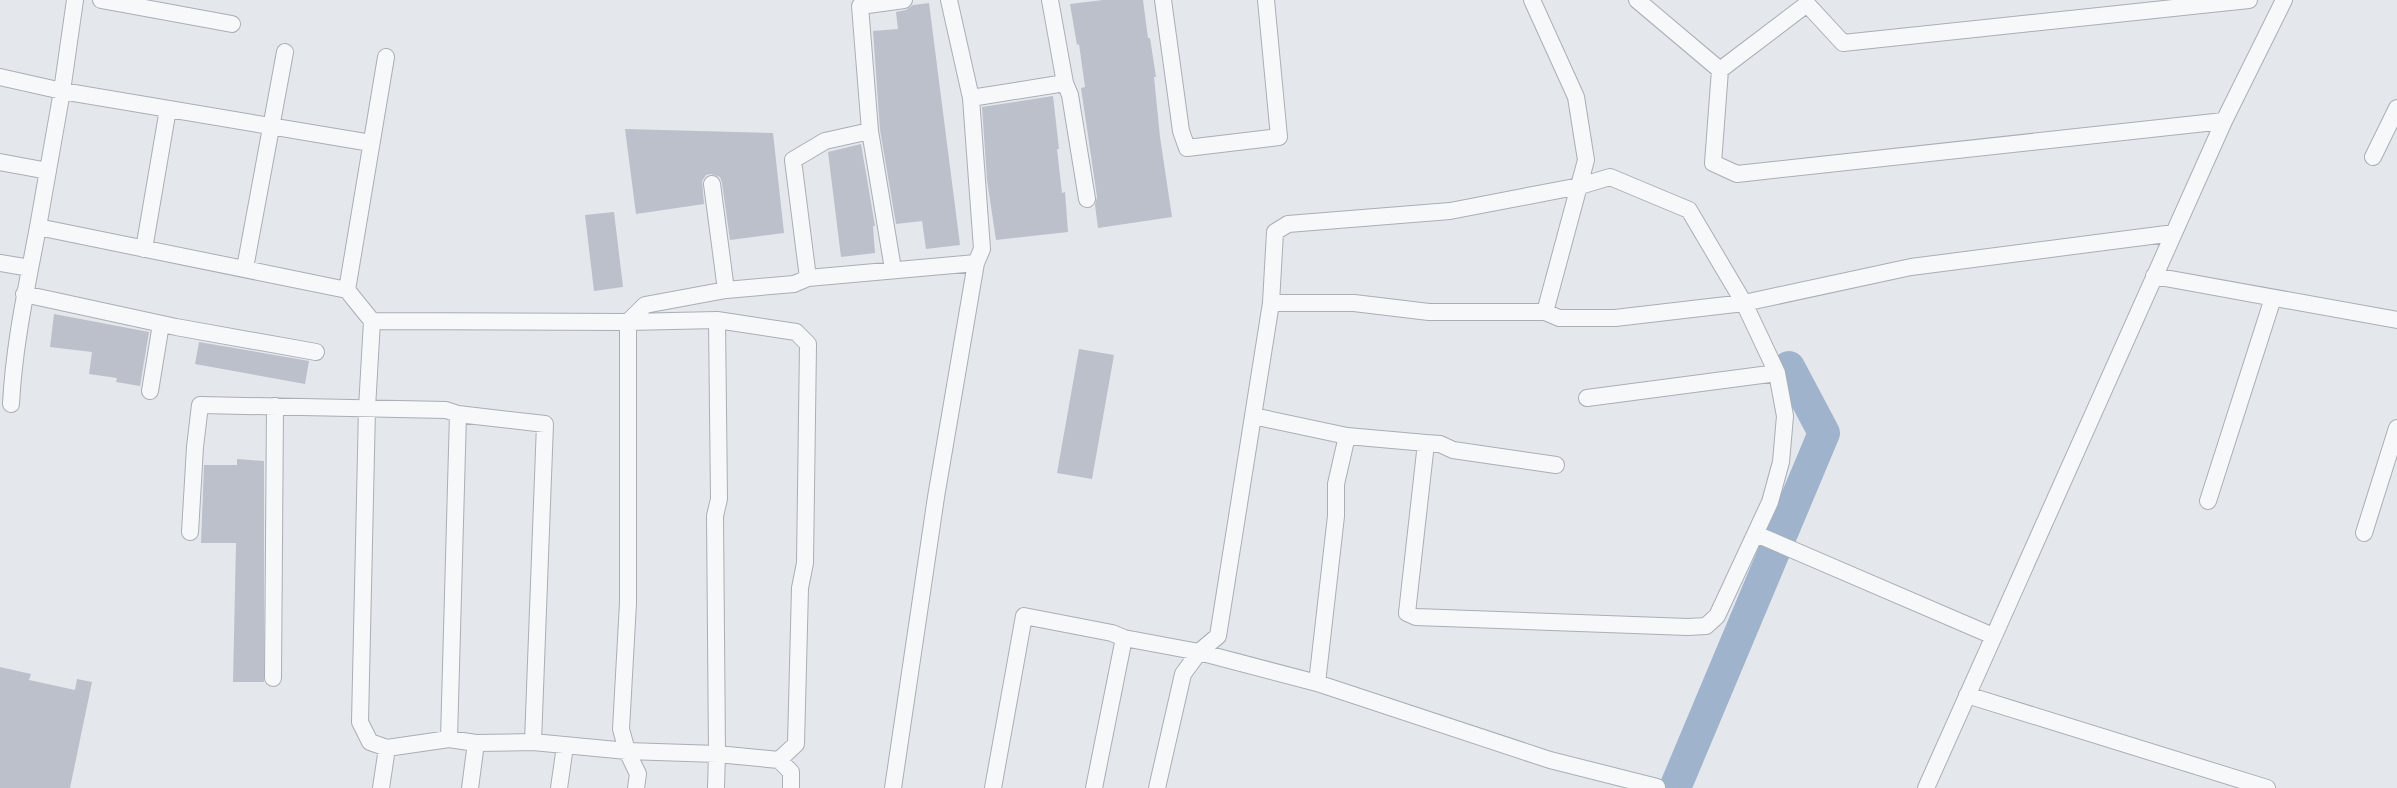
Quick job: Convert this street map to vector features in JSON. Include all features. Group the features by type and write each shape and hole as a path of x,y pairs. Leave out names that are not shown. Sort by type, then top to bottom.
{"street":[{"path":"11,404 13,368 24,294 62,91 75,0"},
{"path":"100,0 232,24"},
{"path":"893,269 870,131 860,6 904,0"},
{"path":"893,788 936,498 976,263 982,249 970,98 949,0"},
{"path":"1050,0 1065,83 1070,95 1087,199"},
{"path":"1163,0 1181,131 1187,148 1280,136 1266,0"},
{"path":"1532,0 1576,97 1586,160 1545,312"},
{"path":"1637,0 1720,70"},
{"path":"2224,121 1737,174 1713,163 1720,70 1807,4 1843,43 2249,0"},
{"path":"1926,788 2224,121 2284,0"},
{"path":"244,268 285,52"},
{"path":"347,290 386,57"},
{"path":"0,77 62,91 372,143"},
{"path":"970,98 1065,83"},
{"path":"2373,157 2397,108"},
{"path":"144,249 168,109"},
{"path":"808,278 793,160 825,141 870,131"},
{"path":"0,162 48,171"},
{"path":"1157,788 1183,674 1199,652 1218,636 1270,303 1275,232 1288,224 1450,211 1580,186 1610,177 1689,210 1744,303 1777,373 1785,416 1781,462 1770,502 1717,616 1706,626 1416,617 1407,613 1426,443"},
{"path":"712,184 726,290"},
{"path":"38,227 347,290 372,321 367,408 360,722 370,742 387,748 449,739 476,743 533,742 627,751 717,754 779,760 791,772 791,788"},
{"path":"1270,303 1354,303 1429,312 1545,312 1559,318 1616,318 1744,303 1911,267 2174,233"},
{"path":"0,263 30,268"},
{"path":"636,788 638,774 627,751 621,729 628,603 628,322 645,304 726,290 794,284 808,278 976,263"},
{"path":"2154,276 2397,320"},
{"path":"24,294 160,324 316,352"},
{"path":"2208,501 2273,298"},
{"path":"372,321 717,320 796,332 808,344 805,563 800,588 796,744 779,760"},
{"path":"716,788 715,516 719,499 717,320"},
{"path":"150,391 160,324"},
{"path":"1587,398 1777,373"},
{"path":"190,532 200,405 446,410 458,414 545,424 533,742"},
{"path":"273,678 275,406"},
{"path":"449,739 458,414"},
{"path":"1253,416 1347,436 1440,444 1453,450 1556,465"},
{"path":"2364,533 2397,428"},
{"path":"1317,683 1336,516 1336,484 1347,436"},
{"path":"1756,534 1993,636"},
{"path":"993,788 1024,616 1112,633 1124,639 1199,652 1317,683 1550,760 1657,787"},
{"path":"1094,788 1124,639"},
{"path":"1967,695 2267,788"},
{"path":"470,788 476,743"},
{"path":"559,788 565,746"},
{"path":"381,788 387,748"}],"building":[{"path":"1103,0 1143,0 1156,77 1154,77 1160,137 1172,217 1098,228 1095,205 1097,197 1081,88 1085,87 1070,4"},
{"path":"929,3 960,245 926,249 922,221 896,224 880,130 873,31 898,29 896,12 906,10 913,5"},
{"path":"1053,96 1059,149 1057,149 1062,193 1065,192 1068,232 996,240 987,180 982,107"},
{"path":"625,129 773,133 784,233 730,240 722,183 720,177 711,174 706,175 702,181 704,204 636,214"},
{"path":"861,144 875,226 873,226 875,253 841,257 828,152"},
{"path":"614,212 623,287 594,291 585,215"},
{"path":"54,314 149,332 140,386 116,382 117,378 89,374 92,352 50,347"},
{"path":"199,342 309,361 305,384 195,364"},
{"path":"1079,349 1114,355 1092,479 1057,473"},
{"path":"237,459 264,461 264,682 233,682 236,543 201,543 204,465 237,465"},
{"path":"0,667 31,674 29,680 75,690 77,679 92,682 70,788 0,788"}],"waterway":[{"path":"1675,788 1824,433 1789,367"}]}
